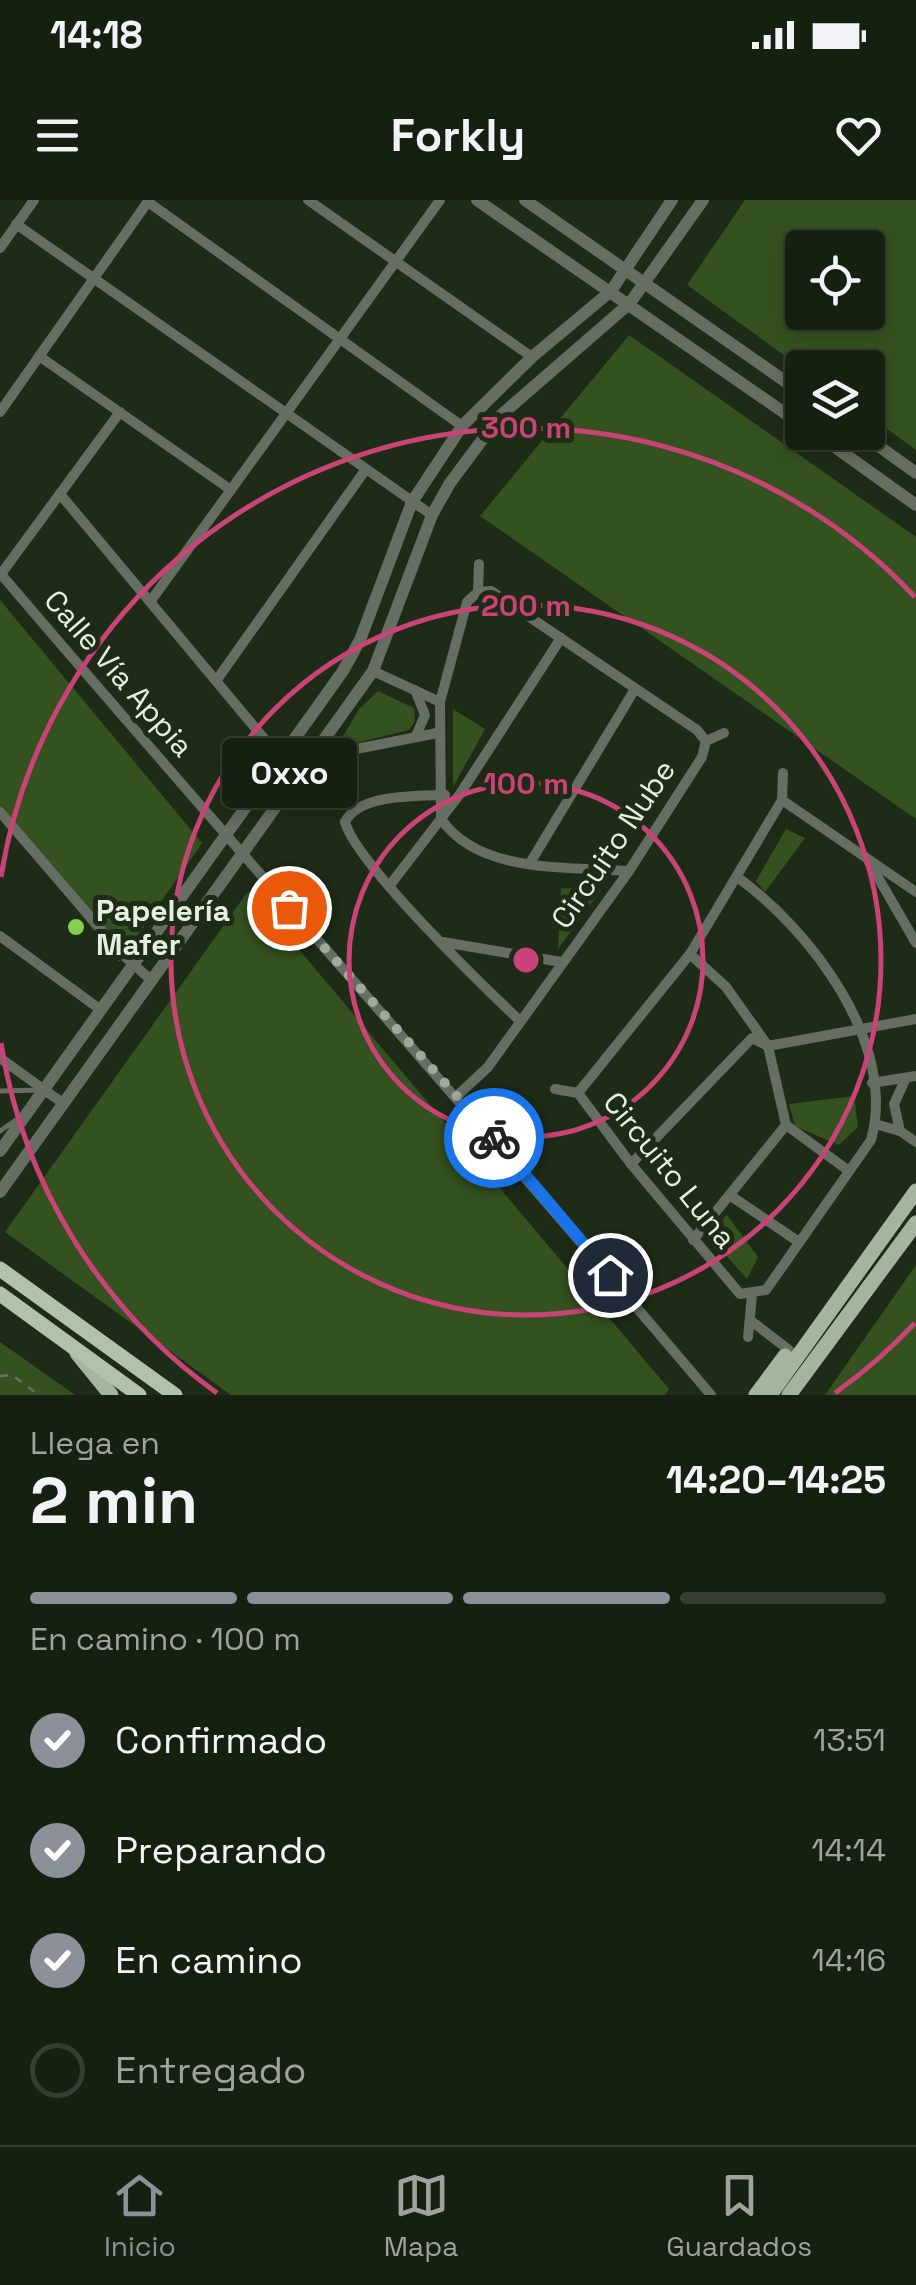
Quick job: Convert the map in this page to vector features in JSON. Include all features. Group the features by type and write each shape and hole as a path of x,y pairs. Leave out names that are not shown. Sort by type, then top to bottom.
{"highway":[{"path":"0,1265 174,1395"},
{"path":"0,1294 139,1395"}],"main road":[{"path":"800,1395 826,1330 916,1191"},
{"path":"772,1394 916,1223"},
{"path":"772,1394 789,1350 826,1330"},
{"path":"72,1346 111,1395"}],"street":[{"path":"0,248 34,200"},
{"path":"308,200 532,357"},
{"path":"150,602 440,200"},
{"path":"477,200 785,412"},
{"path":"525,200 785,381"},
{"path":"0,1151 224,835 282,760 352,656 412,502 462,426 532,357 611,291 672,200"},
{"path":"0,1192 373,671 432,515 450,482 500,416 630,303 703,200"},
{"path":"0,412 149,201 462,426"},
{"path":"16,224 432,515"},
{"path":"39,356 231,490"},
{"path":"0,574 120,412"},
{"path":"839,450 916,505"},
{"path":"884,450 911,469 891,487"},
{"path":"216,681 366,469"},
{"path":"60,494 282,760"},
{"path":"479,564 478,592 467,602 440,702 441,819 471,848 530,863 630,871"},
{"name":"Calle Vía Appia","path":"0,574 224,835 458,1095 710,1395"},
{"name":"Circuito Nube","path":"458,1095 488,1067 630,871 702,757 706,741 697,730 490,591 478,592"},
{"path":"390,885 460,794 560,638"},
{"path":"373,671 440,702"},
{"path":"530,863 635,689"},
{"path":"415,690 425,715 415,737"},
{"path":"311,758 438,732"},
{"path":"706,741 724,733"},
{"path":"782,773 782,800 916,892 898,912"},
{"path":"460,794 358,806 340,823 390,885 519,1020"},
{"name":"Circuito Luna","path":"752,1295 740,1294 693,1240 578,1093 690,954 782,800"},
{"path":"0,812 133,966 152,981"},
{"path":"864,855 916,943"},
{"path":"737,877 798,928 830,973 861,1030 875,1124 871,1140 766,1290 752,1295 748,1337"},
{"path":"0,936 101,1010"},
{"path":"442,942 562,962"},
{"path":"690,954 726,987 768,1046 786,1125 849,1171"},
{"path":"631,1164 752,1038 768,1046 916,1020"},
{"path":"0,1058 64,1104"},
{"path":"872,1084 911,1078"},
{"path":"900,1131 894,1104 911,1078"},
{"path":"555,1089 578,1093"},
{"path":"875,1124 900,1131 916,1142"},
{"path":"693,1240 786,1125"},
{"path":"731,1196 799,1242"},
{"path":"750,1320 789,1350"}],"lane":[{"path":"0,1091 44,1090"},
{"path":"0,1131 30,1110"}],"path":[{"path":"0,1376 12,1375 39,1395"}],"green space":[{"path":"745,200 916,200 916,450 885,427 885,350 785,350 785,356 687,285"},
{"path":"629,335 785,445 785,450 792,450 916,537 916,819 480,516"},
{"path":"0,600 202,843 119,962 0,814"},
{"path":"378,691 414,708 415,721 409,730 336,748 359,709"},
{"path":"453,709 485,729 453,787"},
{"path":"786,829 805,838 765,892 756,881"},
{"path":"561,888 601,890 558,949"},
{"path":"249,890 669,1389 665,1395 231,1395 5,1232"},
{"path":"854,1096 858,1127 839,1145 795,1126 789,1104"},
{"path":"727,1215 758,1257 747,1279 708,1235"},
{"path":"916,1265 916,1395 825,1395"},
{"path":"0,1342 75,1395 0,1395"}],"way so far":[{"path":"289,908 494,1138"}],"place":[{"name":"Oxxo","path":"289,908"},
{"name":"Papelería Mafer","path":"76,927"}],"route":[{"path":"494,1138 610,1275"}]}
